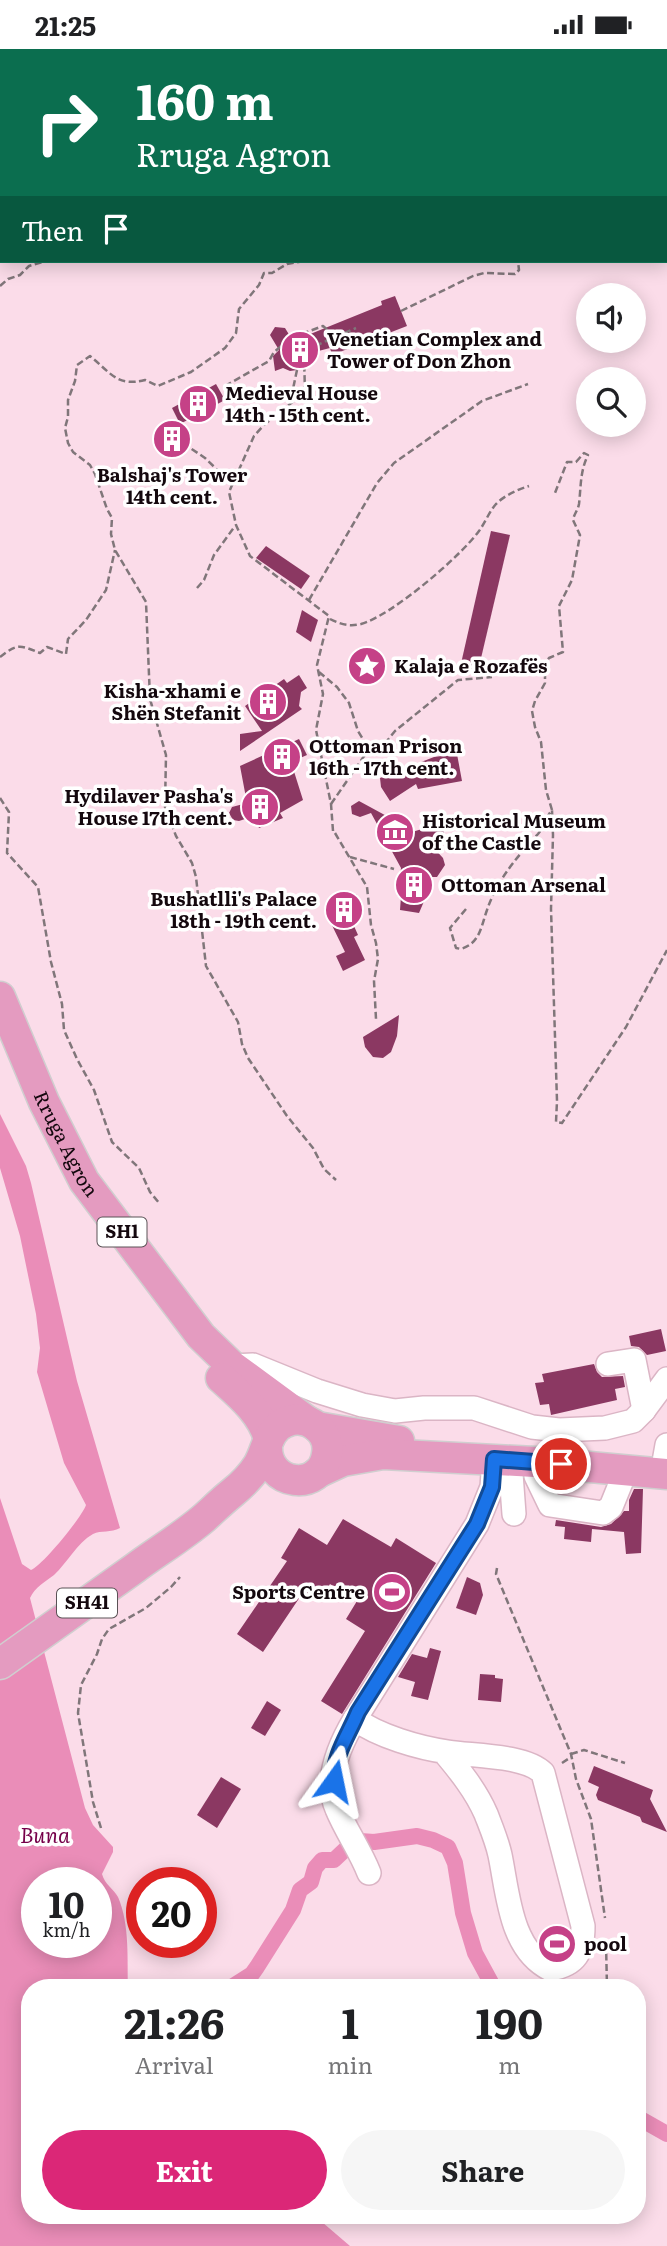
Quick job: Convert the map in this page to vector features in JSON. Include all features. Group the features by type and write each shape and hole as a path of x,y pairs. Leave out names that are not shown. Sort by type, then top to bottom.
{"main road":[{"name":"Rruga Agron","path":"0,997 44,1102 84,1181 201,1336 232,1366 312,1424 405,1442 665,1462"},
{"name":"Rruga Agron","path":"0,1045 58,1174 72,1196 183,1338 257,1414 266,1430 268,1442"},
{"path":"287,1421 312,1424 324,1436 328,1453 324,1464 303,1476 276,1472 268,1459 268,1442 276,1428 287,1421"},
{"name":"SH41","path":"0,1664 204,1518 252,1472 268,1442"},
{"name":"Rruga Agron","path":"303,1476 343,1461 383,1454 626,1470 665,1462"},
{"name":"SH41","path":"204,1518 225,1511 254,1491 303,1476"}],"lane":[{"path":"608,1364 634,1360 644,1410"},
{"path":"232,1366 253,1365 317,1391 362,1405 396,1411 474,1408 501,1419 545,1429 605,1428 633,1421 667,1379"},
{"path":"513,1461 536,1476 550,1505 603,1513 611,1507 626,1470"},
{"path":"513,1461 514,1514"},
{"path":"369,1873 335,1806 334,1766 345,1736 477,1524 492,1487 513,1461"},
{"path":"355,1720 377,1733 443,1752 515,1761 531,1765 543,1773 583,1926 583,1942 570,1963 550,1969 537,1962 527,1950 516,1926 499,1851 485,1814 473,1789 443,1752"}],"path":[{"path":"0,286 37,263"},
{"path":"293,263 272,273 264,273 259,285 239,309 237,331 230,342 177,380 158,386 145,380 132,384 121,382 90,356 77,365 68,400 65,428 73,452 90,465 95,474 112,518 111,534 115,550 146,601 149,687 166,755 165,807 196,877 206,966 238,1022 248,1058 287,1117 310,1144 324,1169 336,1180"},
{"path":"401,311 473,275 515,274 519,270 518,263"},
{"path":"225,386 269,361 274,352 300,334 323,326 331,333 340,335"},
{"path":"356,328 312,346 305,352 306,386 301,397 254,436 232,482 229,492 236,525 245,548 253,559 326,612 330,619 341,625 361,624 390,608 442,570 479,532 495,505 512,492 529,486"},
{"path":"297,370 293,389 295,395 301,397"},
{"path":"309,600 377,483 394,463 482,401 528,384"},
{"path":"183,443 232,482"},
{"path":"555,493 567,462 576,462 584,453 588,455 581,468 583,481 579,491 579,506 573,520 580,535 579,549 568,590 559,611 563,652 549,658 545,663 545,683 532,711 533,722 541,742 554,835 551,909 556,1001 556,1122 562,1123 565,1119 626,1027 667,950"},
{"path":"197,588 204,580 214,555 236,525"},
{"path":"0,657 17,645 40,653 47,647 66,654 68,639 86,620 106,590 115,550"},
{"path":"330,619 318,659 322,702 316,737 331,804 334,832 367,887 378,958 374,981 376,1020"},
{"path":"318,671 337,687 349,703 358,731 369,750"},
{"path":"331,804 369,750 383,746 395,731 458,680 492,677"},
{"path":"0,798 10,817 7,853 38,887 51,962 62,1004 64,1030 94,1090 111,1142 132,1159 150,1192 160,1204"},
{"path":"466,909 450,928 456,948 461,949 471,944 478,936 502,877 527,843 539,833 552,810"},
{"path":"350,857 394,869"},
{"path":"497,1569 496,1574 571,1756 590,1819 604,1918"},
{"path":"101,1828 93,1802 78,1713 81,1685 109,1629 146,1608 180,1577"},
{"path":"562,1763 584,1750 625,1763"},
{"path":"606,1943 607,1979"},
{"path":"596,1957 606,1957"}],"shaded area":[{"path":"0,263 667,263 667,1479 337,1468 667,1482 667,2246 0,2246"}],"water":[{"name":"Buna","path":"0,1114 26,1166 31,1183 77,1381 120,1528 96,1533 87,1538 30,1598 85,1808 93,1825 113,1847 113,1852 106,1867 21,1867 21,1958 112,1958 112,1890 118,1897 124,1919 128,1979 21,1979 21,2224 324,2224 350,2246 0,2246 0,1498 22,1564 31,1570 61,1541 86,1505 64,1463 37,1372 40,1348 20,1236 0,1168"},
{"name":"pool","path":"557,1927 563,1928 571,1936 571,1948 563,1956 557,1957 551,1956 543,1948 542,1942 543,1936 551,1928"}],"building":[{"path":"395,296 407,326 332,355 330,348 303,355 297,370 283,368 275,371 273,356 279,350 270,335 275,327 285,328 293,341 382,305 381,301"},
{"name":"Medieval House 14th - 15th cent.","path":"216,384 225,400 180,424 172,408"},
{"name":"Balshaj's Tower 14th cent.","path":"178,424 183,443 178,450 166,450 159,441 160,433 164,428"},
{"path":"491,531 510,535 478,671 460,668"},
{"path":"266,546 310,576 301,589 256,558"},
{"path":"302,610 318,620 311,642 296,632"},
{"path":"299,675 307,688 301,692 299,706 302,709 240,751 240,734 262,731 245,706 284,679 287,683"},
{"path":"299,739 307,755 291,762 303,800 280,813 283,818 259,828 254,816 239,821 233,820 229,813 232,807 247,803 240,766"},
{"path":"457,754 462,781 418,789 416,784 390,801 381,787 380,778 434,757"},
{"path":"359,801 405,826 409,833 441,823 446,839 430,844 443,858 445,865 437,877 431,877 419,913 400,910 401,896 397,896 401,868 371,813 360,817 352,814 351,806"},
{"path":"356,894 364,911 350,917 358,935 354,937 365,960 343,971 336,956 345,952 324,909"},
{"path":"399,1015 397,1036 391,1052 383,1058 373,1057 365,1047 363,1037"},
{"path":"661,1329 666,1351 647,1355 639,1347 631,1346 629,1336"},
{"path":"594,1364 602,1377 623,1376 625,1387 615,1389 617,1400 551,1415 549,1404 540,1405 535,1383 544,1382 542,1374"},
{"path":"634,1489 643,1489 641,1553 626,1554 624,1532 592,1529 591,1542 564,1539 565,1527 555,1526 556,1520 601,1527 611,1524 624,1511 629,1511 629,1500"},
{"path":"343,1519 391,1547 396,1538 436,1563 342,1714 321,1701 365,1631 346,1619 357,1601 330,1584 319,1601 304,1591 263,1652 237,1634 287,1561 281,1558 299,1528 327,1545"},
{"path":"467,1577 480,1583 483,1595 476,1615 456,1608"},
{"path":"430,1648 441,1651 428,1700 411,1696 415,1682 398,1677 412,1654 427,1658"},
{"path":"480,1674 495,1675 495,1678 503,1679 501,1702 478,1700"},
{"path":"267,1701 281,1710 265,1736 251,1728"},
{"path":"594,1766 653,1790 650,1799 667,1832 642,1822 640,1817 598,1800 596,1795 599,1787 588,1782"},
{"path":"221,1777 241,1789 217,1828 197,1815"}],"waterway":[{"path":"244,1979 252,1974 293,1910 300,1890 311,1882 315,1868 322,1860 334,1860 351,1844 360,1841 374,1842 417,1836 448,1847 455,1863 463,1913 475,1953 489,1979"},
{"path":"646,2122 667,2134"}],"place":[{"name":"Venetian Complex and Tower of Don Zhon","path":"300,350"},
{"name":"Medieval House 14th - 15th cent.","path":"198,404"},
{"name":"Balshaj's Tower 14th cent.","path":"172,439"},
{"name":"Kalaja e Rozafës","path":"367,666"},
{"name":"Kisha-xhami e Shën Stefanit","path":"268,702"},
{"name":"Ottoman Prison 16th - 17th cent.","path":"282,757"},
{"name":"Hydilaver Pasha's House 17th cent.","path":"260,807"},
{"name":"Historical Museum of the Castle","path":"395,832"},
{"name":"Ottoman Arsenal","path":"414,885"},
{"name":"Bushatlli's Palace 18th - 19th cent.","path":"344,910"},
{"name":"Sports Centre","path":"392,1592"},
{"name":"pool","path":"557,1944"}],"route":[{"path":"334,1781 334,1766 345,1736 358,1712 477,1524 492,1487 494,1459 561,1464"}]}
